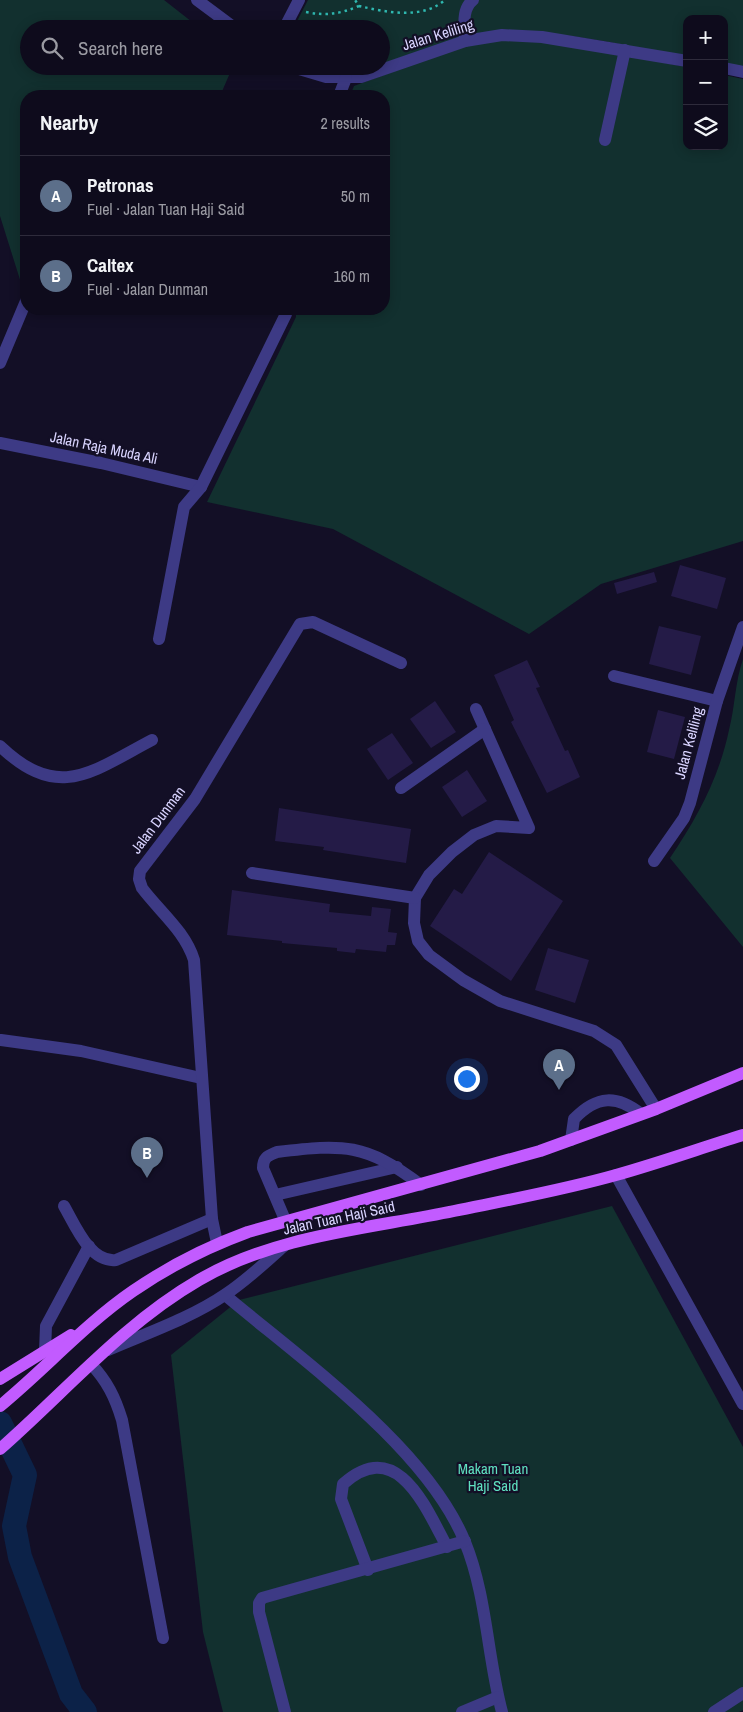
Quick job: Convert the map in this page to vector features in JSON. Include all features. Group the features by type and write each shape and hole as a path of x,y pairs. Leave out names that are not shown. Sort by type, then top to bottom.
{"main road":[{"name":"Jalan Tuan Haji Said","path":"4,1403 100,1317 132,1292 217,1243 571,1140 656,1109 743,1073"},
{"name":"Jalan Tuan Haji Said","path":"0,1449 90,1364 164,1301 200,1279 239,1260 285,1245 463,1209 616,1175 743,1135"},
{"path":"0,1379 100,1317"}],"street":[{"path":"197,0 224,20"},
{"path":"465,41 464,16 467,5 473,0"},
{"path":"291,20 302,6"},
{"name":"Jalan Keliling","path":"390,68 465,41 502,35 542,37 683,60"},
{"path":"605,140 625,50"},
{"path":"728,69 743,72"},
{"name":"Jalan Keliling","path":"319,75 346,78 362,75"},
{"path":"341,90 346,78"},
{"path":"0,363 20,315"},
{"path":"160,639 184,507 201,487 286,315"},
{"name":"Jalan Raja Muda Ali","path":"0,443 101,463 201,487"},
{"name":"Jalan Dunman","path":"217,1243 212,1219 194,960 189,946 181,934 142,888 139,879 140,871 195,799 300,624 314,622 400,663"},
{"name":"Jalan Keliling","path":"654,861 684,818 690,803 717,701 743,627"},
{"path":"614,676 717,701"},
{"path":"476,709 529,828 496,826 474,835 452,852 429,875 414,898 414,923 418,941 429,955 463,980 500,1001 594,1031 616,1045 656,1109"},
{"path":"400,788 485,729"},
{"path":"0,746 16,761 38,774 57,779 79,776 152,740"},
{"path":"252,873 414,898"},
{"path":"1,1040 28,1042 81,1052 201,1078"},
{"path":"571,1140 574,1119 588,1108 602,1102 619,1100 628,1103 641,1114"},
{"path":"286,1222 263,1168 263,1161 267,1156 277,1152 341,1147 364,1152 397,1167 421,1185"},
{"path":"275,1195 397,1167"},
{"path":"616,1175 743,1404"},
{"path":"64,1206 89,1246 98,1256 107,1261 116,1260 212,1219"},
{"path":"106,1350 194,1312 225,1295 285,1245"},
{"path":"45,1351 46,1326 89,1246"},
{"path":"225,1295 366,1413 404,1452 442,1500 465,1541 477,1578 492,1675 502,1712"},
{"path":"90,1364 106,1380 115,1396 122,1420 163,1638"},
{"path":"391,1469 404,1452"},
{"path":"368,1570 341,1499 343,1484 357,1472 376,1467 391,1469 421,1499 447,1547"},
{"path":"285,1712 259,1612 259,1602 266,1596 368,1570 465,1541"},
{"path":"714,1712 743,1694"},
{"path":"462,1712 498,1697"}],"path":[{"path":"355,0 359,6"},
{"path":"302,6 322,15 341,13 359,6 385,12 422,11 437,6 445,0"}],"green space":[{"path":"0,0 164,0 190,20 20,20 20,75 229,75 223,90 20,90 20,280 0,216"},
{"path":"308,0 743,0 743,68 728,65 728,15 683,15 683,57 574,36 515,32 488,34 462,39 390,65 390,20 298,20"},
{"path":"502,39 542,40 683,66 683,150 728,150 728,76 743,79 743,541 601,584 529,634 333,529 207,502 296,315 390,315 390,90 352,90 354,86 384,75 390,75 390,73 465,45"},
{"path":"743,659 743,947 670,858 698,813 719,765 725,748"},
{"name":"Makam Tuan Haji Said","path":"612,1206 743,1447 743,1710 739,1712 223,1712 203,1632 171,1355 239,1300"}],"building":[{"path":"680,565 726,578 717,609 671,596"},
{"path":"654,572 657,582 617,594 614,583"},
{"path":"659,626 701,636 691,675 649,664"},
{"path":"527,660 540,687 536,688 565,751 568,750 580,777 547,793 511,722 514,720 494,675"},
{"path":"435,701 456,732 431,748 410,719"},
{"path":"658,710 685,717 674,759 647,752"},
{"path":"392,733 413,763 388,780 367,749"},
{"path":"467,770 487,801 462,817 442,787"},
{"path":"279,808 411,829 406,863 323,850 324,847 275,841"},
{"path":"489,852 563,901 511,981 430,926 454,889 462,894"},
{"path":"232,890 330,904 329,912 371,916 372,907 391,909 388,932 397,933 395,945 387,945 386,952 356,949 355,953 337,951 337,948 227,935"},
{"path":"548,948 589,960 575,1003 535,990"}],"waterway":[{"path":"0,1423 25,1475 14,1526 20,1557 71,1694 85,1712"}],"place":[{"name":"Petronas","path":"559,1090"},
{"name":"Caltex","path":"147,1178"}]}
